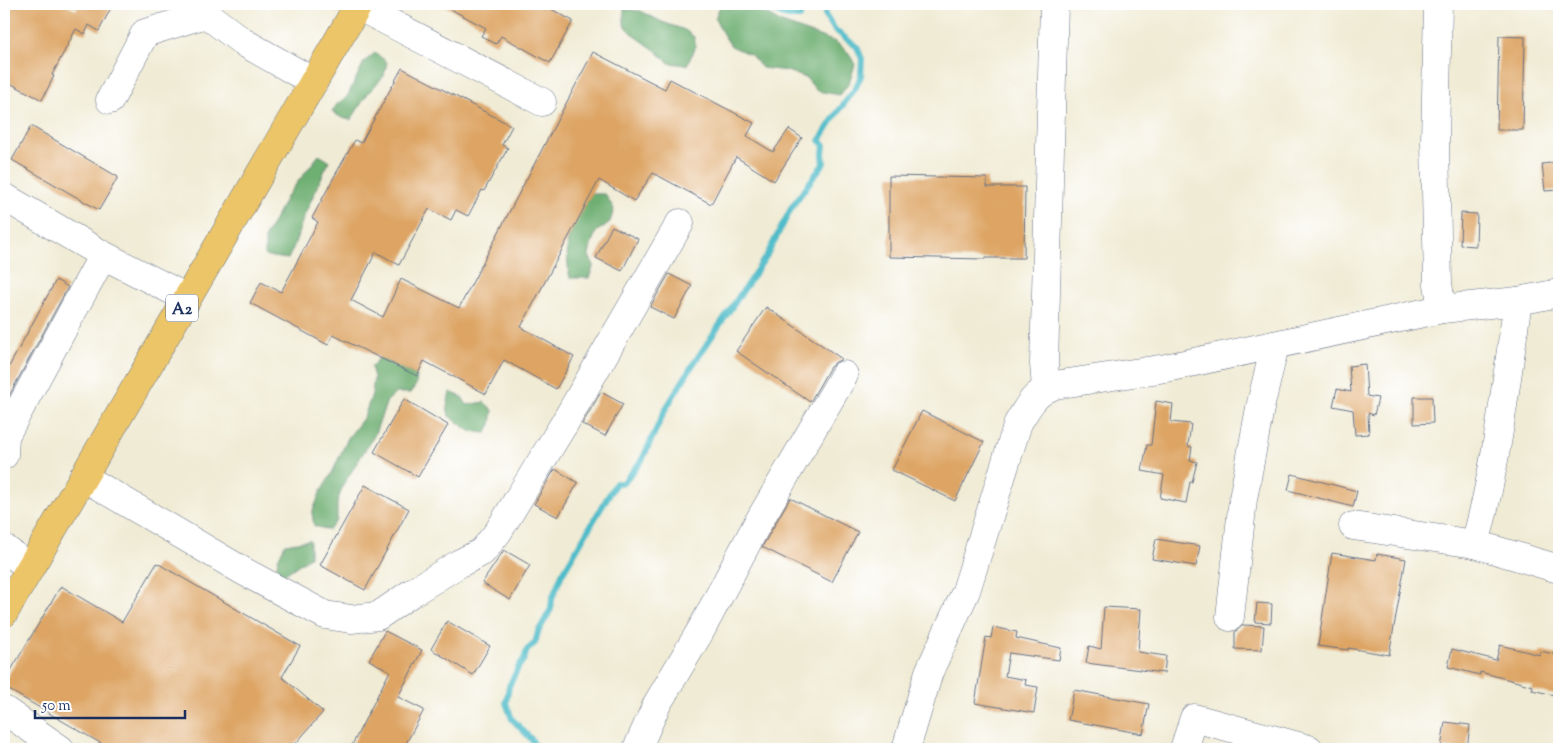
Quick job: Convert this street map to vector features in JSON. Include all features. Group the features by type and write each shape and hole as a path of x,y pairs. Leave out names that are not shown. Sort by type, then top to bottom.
{"main road":[{"name":"A2","path":"4,613 359,5"}],"street":[{"path":"1046,388 1044,364 1054,4"},
{"path":"1438,4 1435,142 1438,284 1442,309"},
{"path":"359,5 542,102"},
{"path":"110,100 145,33 206,14 243,42 314,82"},
{"path":"6,198 103,255 187,298"},
{"path":"83,477 243,571 325,615 351,619 378,616 429,582 482,552 498,532 564,424 680,223"},
{"path":"5,445 103,255"},
{"path":"906,749 929,672 966,591 1018,423 1033,398 1046,388 1166,368 1442,309 1518,301 1559,293"},
{"path":"1475,544 1484,509 1498,434 1518,301"},
{"path":"1230,617 1243,499 1260,408 1275,345"},
{"path":"638,749 657,704 700,630 756,526 844,375"},
{"path":"1353,526 1475,544 1559,569"},
{"path":"4,548 30,568"},
{"path":"4,710 60,749"},
{"path":"1184,749 1194,718 1309,749"}],"green space":[{"path":"720,6 759,10 782,23 836,42 849,53 855,65 849,83 840,95 817,91 806,78 787,71 762,68 751,55 731,46 715,18"},
{"path":"624,9 641,11 662,22 685,30 694,37 696,46 687,65 669,63 635,36 624,25"},
{"path":"375,53 387,62 384,76 368,93 351,120 342,118 332,112 337,104 347,97 364,62"},
{"path":"319,155 329,161 304,216 288,259 265,256 265,237 286,197"},
{"path":"591,194 605,194 614,209 610,222 596,232 591,245 589,256 594,265 589,278 570,278 568,240"},
{"path":"379,358 417,376 416,385 410,393 396,393 387,401 374,436 343,485 337,503 337,520 329,530 314,526 312,513 320,493 332,473 348,438 364,417 372,394 374,377 371,367"},
{"path":"450,392 462,397 467,405 484,402 493,410 491,424 486,433 470,431 449,416 447,406"},
{"path":"310,540 310,557 285,574 276,571 278,559 285,544"}],"building":[{"path":"4,4 64,4 76,10 79,4 113,4 99,31 89,25 85,34 76,29 52,75 54,76 42,100 4,80"},
{"path":"441,4 542,4 573,21 550,63 501,36 496,44 481,36 486,28"},
{"path":"1499,36 1525,37 1523,130 1497,130"},
{"path":"593,52 665,89 670,79 754,123 747,136 773,152 789,129 802,138 774,181 736,157 711,204 653,173 634,201 599,180 521,327 574,357 556,389 504,360 486,394 424,361 417,376 333,335 328,345 250,303 261,282 281,292 318,222 312,218 334,177 355,140 361,143 402,68 512,126 502,145 508,148 468,216 456,210 451,220 429,209 399,265 376,252 351,300 383,317 401,279 459,308"},
{"path":"31,126 118,177 99,210 12,160"},
{"path":"1559,162 1559,190 1545,191 1542,164"},
{"path":"889,176 987,178 987,187 1025,187 1024,258 889,257"},
{"path":"1461,213 1477,214 1476,246 1460,245"},
{"path":"612,226 638,239 622,271 596,258"},
{"path":"669,274 692,286 674,319 650,307"},
{"path":"56,280 68,287 4,405 4,376"},
{"path":"766,307 842,359 830,367 810,402 736,351"},
{"path":"1365,364 1367,396 1378,398 1374,415 1368,413 1369,434 1355,435 1353,410 1333,406 1337,389 1351,392 1349,366"},
{"path":"601,392 623,404 605,436 582,424"},
{"path":"1414,397 1432,397 1433,423 1414,424"},
{"path":"404,399 448,425 418,477 374,452"},
{"path":"1156,401 1173,404 1171,422 1191,424 1188,446 1192,447 1190,460 1197,462 1192,482 1190,482 1186,503 1160,498 1164,475 1142,471 1147,445 1151,445"},
{"path":"922,411 984,442 955,501 892,470"},
{"path":"555,469 578,483 558,517 534,504"},
{"path":"1292,474 1357,491 1353,507 1288,490"},
{"path":"365,485 409,509 365,590 320,565"},
{"path":"790,498 858,532 832,582 762,547"},
{"path":"1156,539 1200,546 1196,566 1152,559"},
{"path":"504,550 530,565 510,600 482,583"},
{"path":"1332,553 1376,560 1377,554 1406,559 1389,655 1348,648 1348,650 1318,646"},
{"path":"157,563 300,646 282,677 323,712 291,749 99,749 102,744 4,687 4,682 61,586 122,622"},
{"path":"1257,603 1272,604 1271,623 1255,622"},
{"path":"1104,607 1141,609 1138,652 1166,656 1164,673 1086,663 1089,646 1101,649"},
{"path":"447,621 490,646 473,675 431,649"},
{"path":"1243,625 1264,626 1262,650 1235,649 1235,632"},
{"path":"993,627 1017,632 1016,638 1061,648 1059,660 1009,653 1005,676 1026,680 1025,685 1038,687 1034,713 975,703 986,637 991,638"},
{"path":"385,631 422,650 398,697 424,710 403,749 350,749 390,671 369,660"},
{"path":"1500,645 1540,655 1540,651 1559,655 1559,696 1532,690 1533,686 1480,672 1480,675 1448,667 1452,649 1496,660"},
{"path":"1074,690 1149,704 1143,734 1068,720"},
{"path":"1445,722 1470,725 1467,749 1441,748"}],"waterway":[{"path":"769,4 775,11 791,17 800,17 802,4"},
{"path":"534,749 532,740 512,719 506,703 509,686 527,650 535,643 538,632 551,609 552,599 562,574 616,483 623,483 642,460 665,410 692,366 767,255 793,205 824,163 824,145 820,140 855,89 861,76 862,59 857,47 835,30 825,15 826,4"}]}
